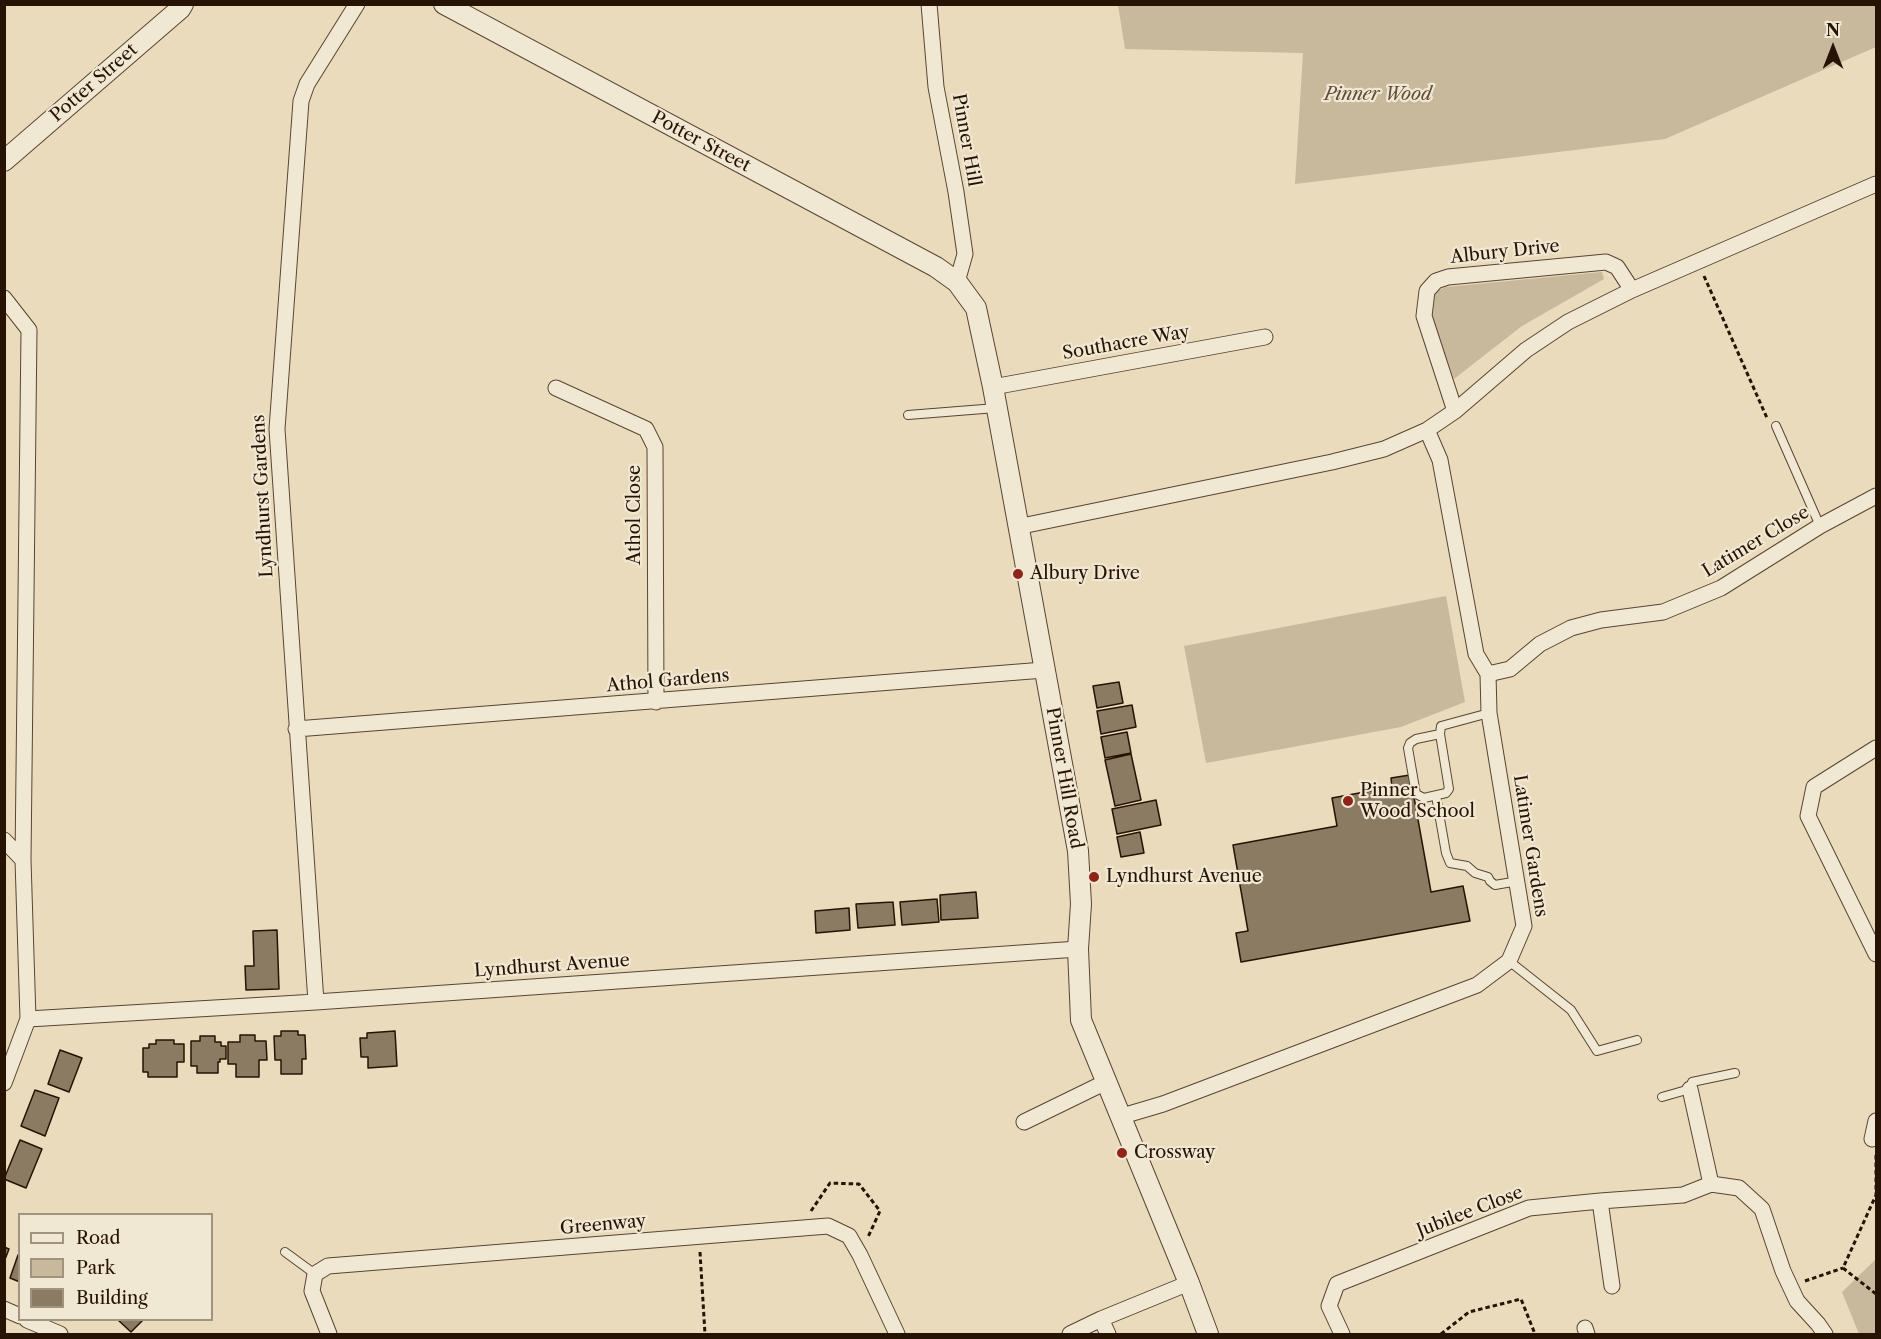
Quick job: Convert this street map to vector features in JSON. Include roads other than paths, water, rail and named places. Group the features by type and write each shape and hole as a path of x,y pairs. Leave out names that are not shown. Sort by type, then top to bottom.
{"street":[{"name":"Potter Street","path":"4,161 183,4"},
{"name":"Lyndhurst Gardens","path":"316,1002 277,429 301,101 307,84 357,4"},
{"name":"Potter Street","path":"444,4 936,267 957,282"},
{"name":"Pinner Hill","path":"929,4 936,87 965,254 957,282"},
{"path":"1017,527 1332,462 1384,449 1427,430 1455,411 1526,350 1568,322 1632,290 1876,184"},
{"name":"Albury Drive","path":"1455,411 1424,316 1428,291 1436,281 1448,277 1606,262 1617,267 1632,290"},
{"name":"Pinner Hill Road","path":"957,282 976,308 993,387 1078,851 1081,904 1078,949 1081,1020 1119,1117 1190,1283 1208,1335"},
{"path":"4,298 29,330 23,860 28,1019 4,1083"},
{"name":"Southacre Way","path":"993,387 1265,337"},
{"name":"Athol Close","path":"556,388 646,429 655,447 656,702"},
{"name":"Latimer Gardens","path":"1119,1117 1163,1104 1477,985 1509,961 1524,926 1489,712 1488,674 1476,654 1440,460 1427,430"},
{"name":"Latimer Close","path":"1488,674 1510,669 1540,644 1571,628 1601,620 1662,612 1721,588 1820,526 1876,496"},
{"name":"Athol Gardens","path":"296,729 1044,670"},
{"path":"1876,748 1814,787 1808,816 1876,954"},
{"path":"4,840 23,860"},
{"name":"Lyndhurst Avenue","path":"28,1019 316,1002 1078,949"},
{"path":"1024,1122 1106,1082"},
{"path":"1690,1089 1711,1184 1739,1188 1762,1209 1790,1287 1797,1301 1825,1335"},
{"name":"Jubilee Close","path":"1342,1335 1329,1306 1337,1284 1528,1208 1683,1195 1711,1184"},
{"path":"1600,1201 1612,1286"},
{"name":"Greenway","path":"315,1274 328,1266 828,1226 849,1236 897,1335"},
{"path":"315,1274 312,1290 329,1335"},
{"path":"1070,1335 1101,1319 1190,1283"},
{"path":"1101,1319 1108,1335"},
{"path":"29,1321 60,1335"}],"lane":[{"path":"908,415 996,408"},
{"path":"1776,426 1820,526"},
{"path":"1440,734 1413,740 1408,748 1416,794 1424,798 1446,793 1449,789 1440,734 1441,726 1489,712"},
{"path":"1436,796 1446,853 1450,863 1467,866 1475,873 1488,877 1490,882 1496,885 1518,881"},
{"path":"1509,961 1571,1010 1597,1051 1637,1040"},
{"path":"1662,1097 1690,1089 1692,1082 1735,1073"},
{"path":"285,1252 315,1274"}],"place":[{"name":"Albury Drive","path":"1018,574"},
{"name":"Pinner Wood School","path":"1348,801"},
{"name":"Lyndhurst Avenue","path":"1094,877"},
{"name":"Crossway","path":"1122,1153"}],"park label":[{"name":"Pinner Wood","path":"1378,95"}]}
